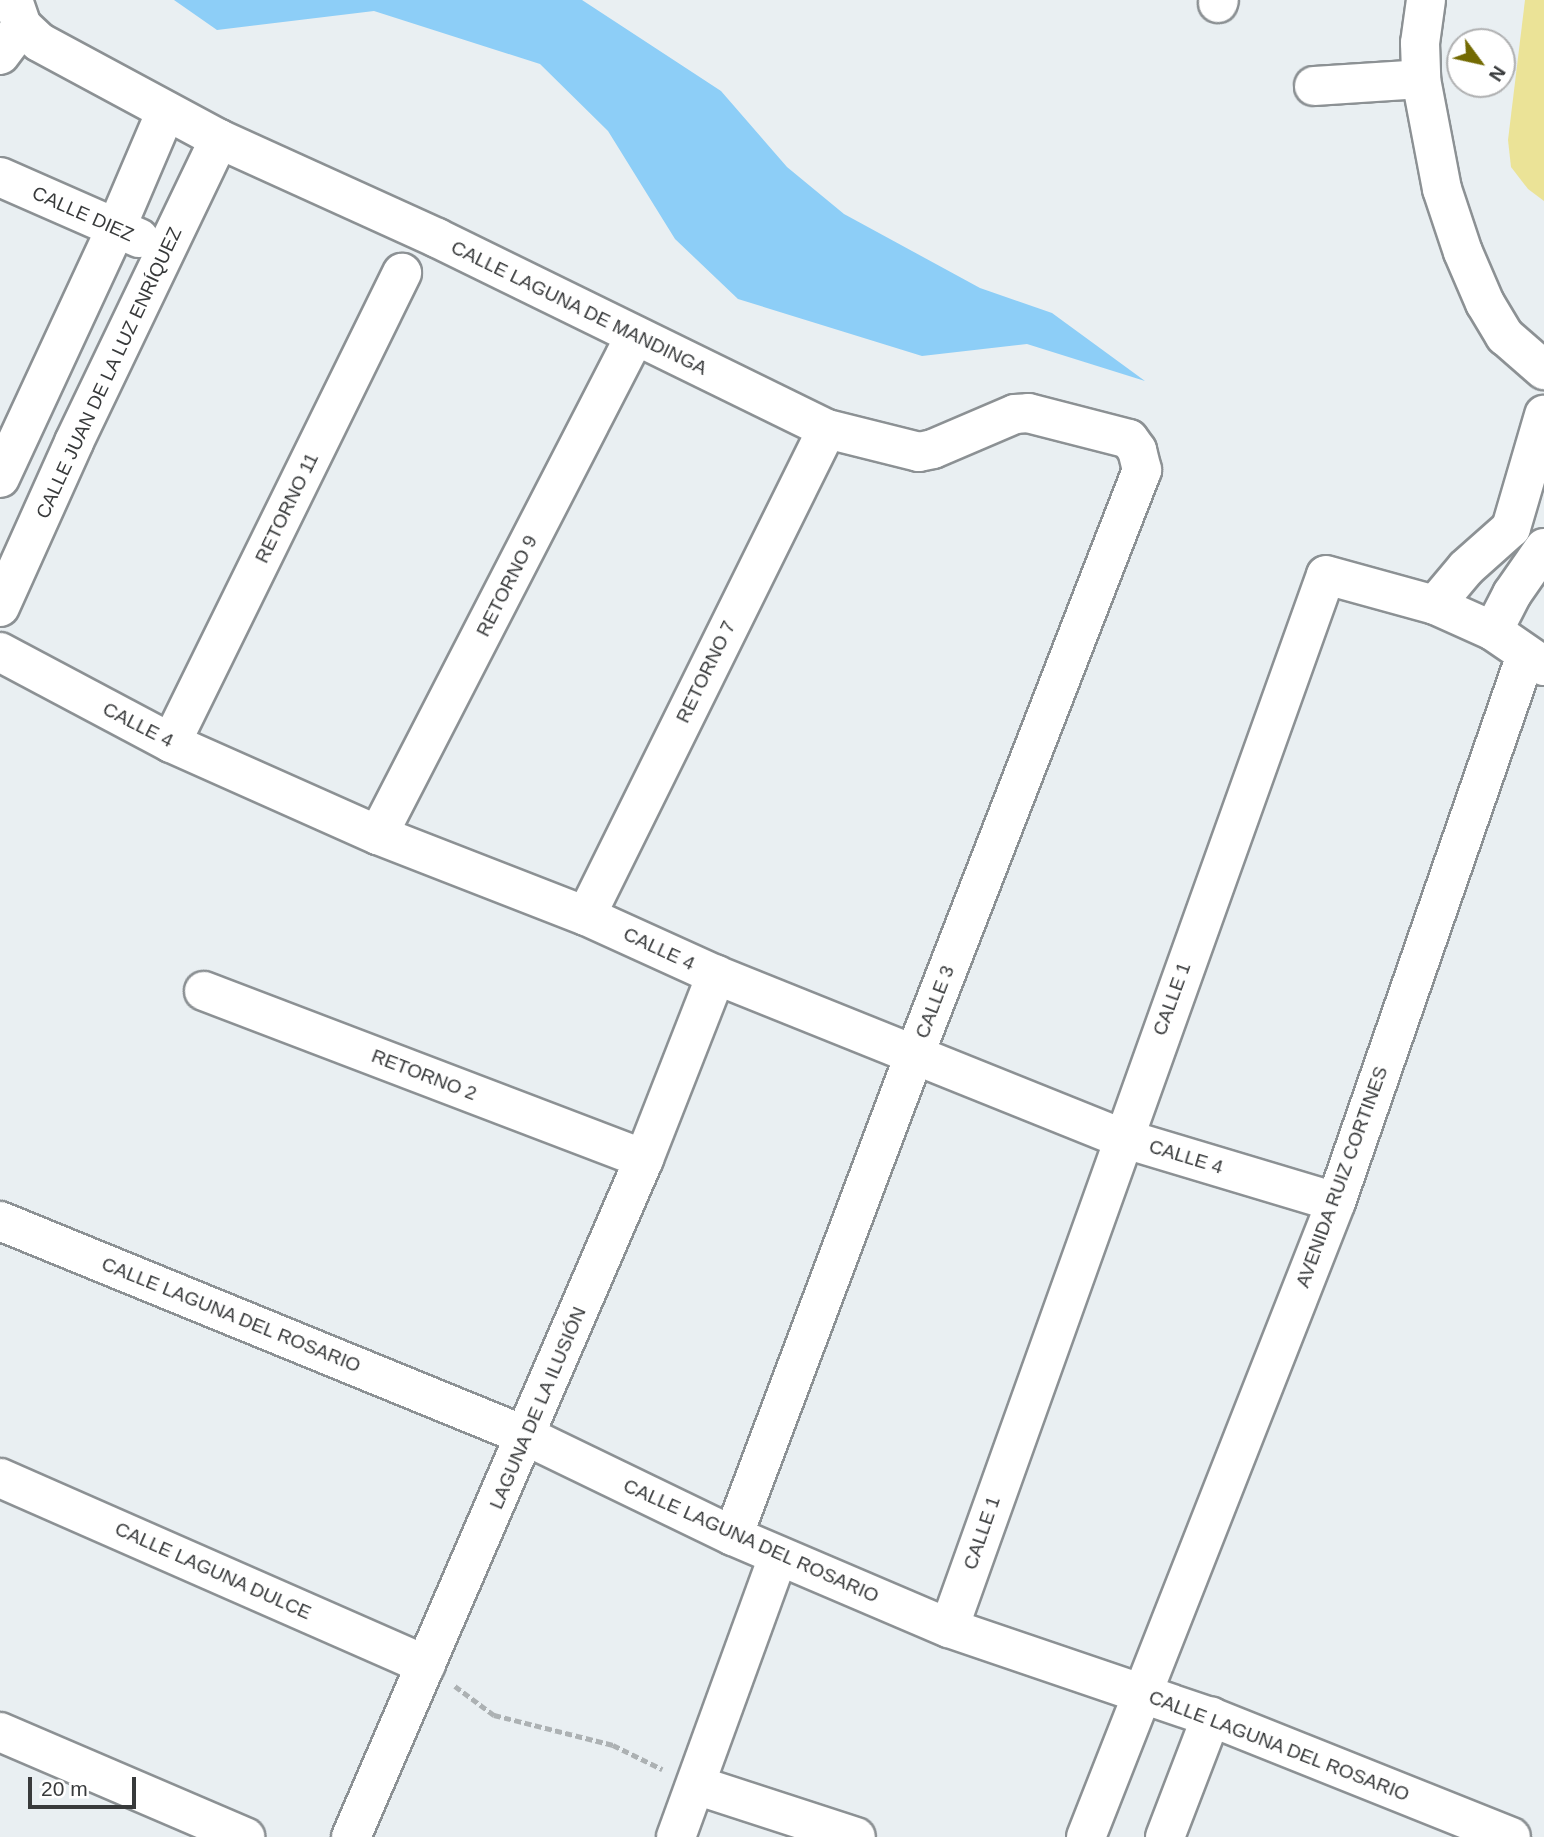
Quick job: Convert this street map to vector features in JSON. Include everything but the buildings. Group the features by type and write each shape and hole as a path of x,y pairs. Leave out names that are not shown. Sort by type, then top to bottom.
{"street":[{"path":"1426,0 1420,43 1421,79 1442,189 1463,252 1485,303 1505,336 1544,370"},
{"name":"CALLE LAGUNA DE MANDINGA","path":"12,27 219,139 437,238 827,429 919,452 933,449 1015,414 1028,413 1129,439 1138,450 1142,470"},
{"path":"1314,86 1421,79"},
{"path":"0,478 13,416 117,226 166,111"},
{"name":"CALLE JUAN DE LA LUZ ENRÍQUEZ","path":"0,607 74,442 219,139"},
{"name":"CALLE DIEZ","path":"0,177 117,226 166,252"},
{"name":"RETORNO 11","path":"171,743 402,273"},
{"name":"RETORNO 9","path":"378,835 635,336"},
{"path":"1435,605 1466,568 1527,534 1530,472 1544,415"},
{"path":"13,416 74,442"},
{"name":"RETORNO 7","path":"586,916 827,429"},
{"name":"CALLE 3","path":"733,1536 914,1055 1142,470"},
{"path":"1493,631 1512,594 1544,548"},
{"name":"CALLE 1","path":"948,1628 1326,575 1435,605 1493,631 1535,660"},
{"name":"CALLE 4","path":"0,652 171,743 378,835 586,916 716,975 1122,1138 1336,1202"},
{"name":"AVENIDA RUIZ CORTINES","path":"1086,1837 1336,1202 1535,660"},
{"name":"LAGUNA DE LA ILUSIÓN","path":"351,1837 645,1158 716,975"},
{"name":"RETORNO 2","path":"204,990 645,1158"},
{"name":"CALLE LAGUNA DEL ROSARIO","path":"0,1221 526,1436 733,1536 948,1628 1211,1717 1511,1837"},
{"name":"CALLE LAGUNA DULCE","path":"0,1478 426,1665"},
{"path":"676,1837 778,1556"},
{"path":"1165,1837 1211,1717"},
{"path":"0,1732 245,1837"},
{"path":"696,1785 856,1837"}],"path":[{"path":"426,1665 494,1715 613,1745 696,1785"}],"shaded area":[{"path":"1525,0 1544,0 1544,201 1528,189 1511,167 1508,140 1513,98 1516,98 1516,74"}],"water":[{"path":"174,0 582,0 721,91 787,167 844,214 980,288 1052,313 1145,381 1027,344 922,356 738,299 675,239 608,131 540,64 374,11 217,30"}]}
